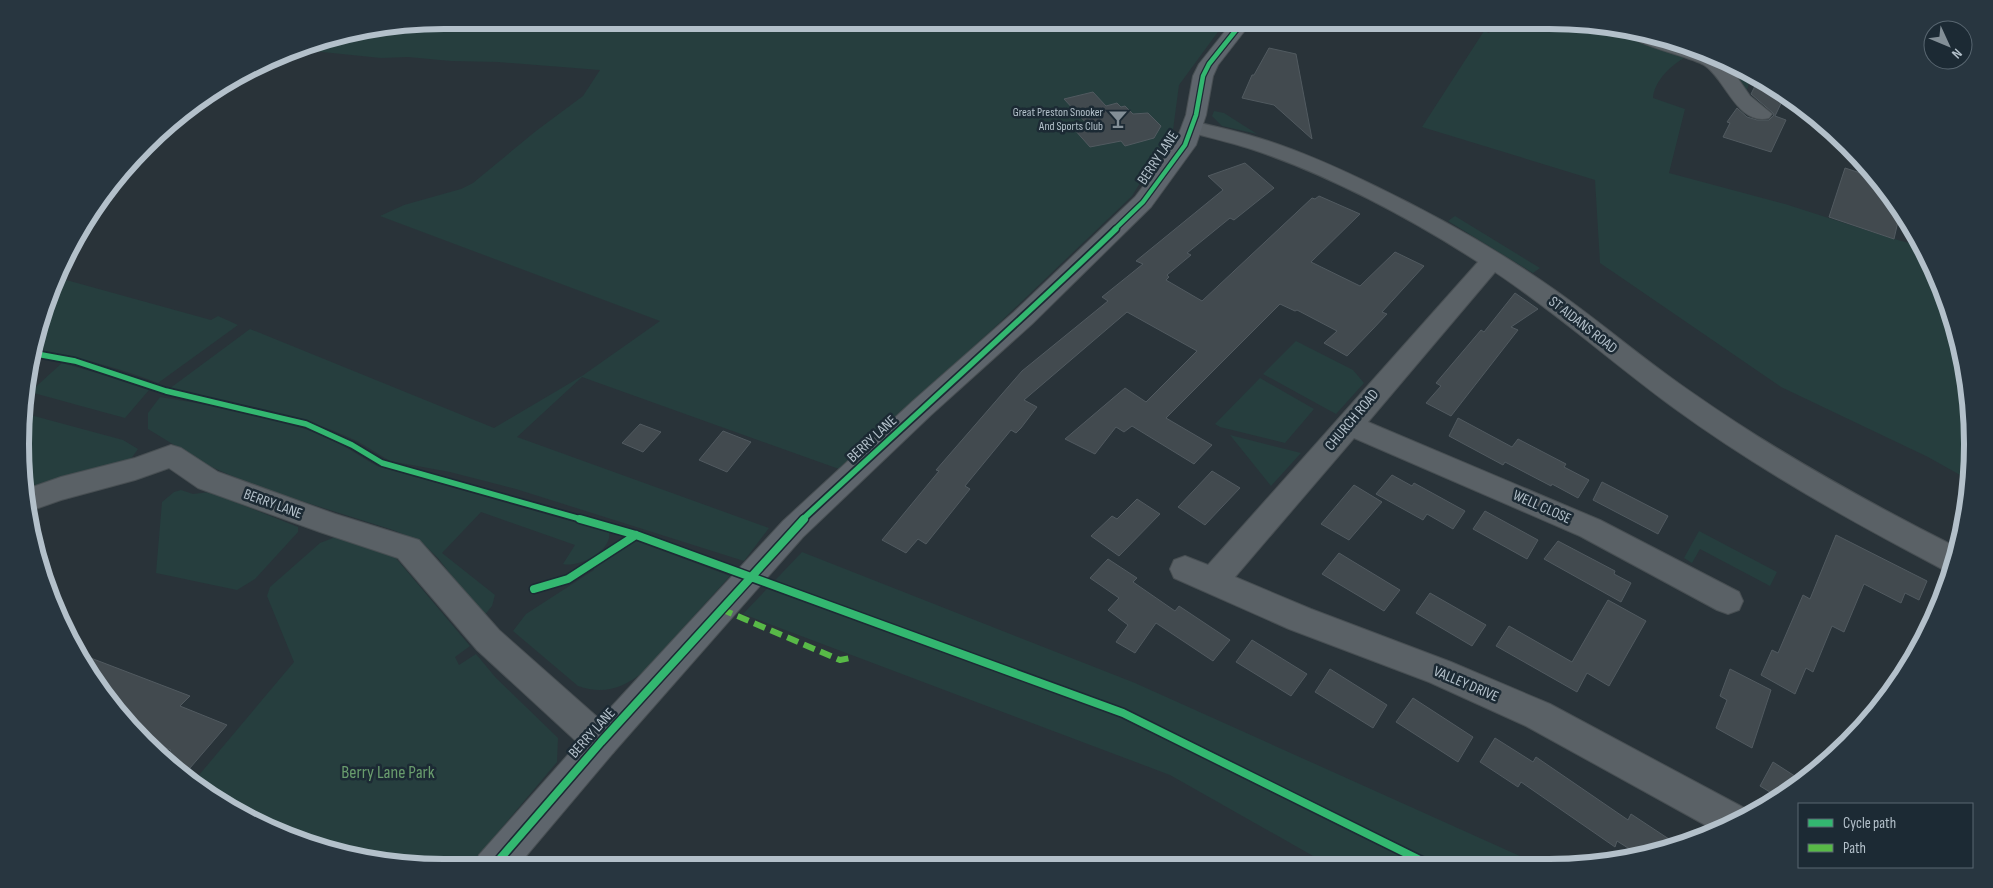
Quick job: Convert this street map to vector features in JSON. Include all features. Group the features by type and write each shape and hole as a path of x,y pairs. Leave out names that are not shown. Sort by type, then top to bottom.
{"street":[{"name":"BERRY LANE","path":"500,859 601,742 793,529 1116,230 1143,202 1186,145 1206,70 1216,53 1236,29"},
{"path":"1703,58 1725,72 1741,97 1762,114"},
{"name":"ST AIDANS ROAD","path":"1192,127 1257,144 1331,174 1405,210 1526,281 1625,358 1739,438 1811,484 1948,556"},
{"name":"CHURCH ROAD","path":"1199,575 1349,425 1493,260"},
{"name":"WELL CLOSE","path":"1349,425 1590,528 1728,601"},
{"name":"BERRY LANE","path":"32,499 50,492 145,468 171,456 208,480 330,524 408,549 488,640 601,742"},
{"name":"VALLEY DRIVE","path":"1199,575 1300,619 1440,672 1538,715 1728,818"}],"green space":[{"path":"444,29 1220,29 1179,85 1173,130 1132,196 996,326 839,469 582,377 517,437 769,528 744,561 516,489 450,472 390,461 357,441 332,430 271,411 169,389 250,329 494,428 582,376 660,321 380,216 404,205 461,189 473,183 536,131 583,96 600,70 408,57 381,58 311,51 337,43 390,32"},
{"path":"1492,29 1549,29 1603,32 1648,41 1686,57 1675,64 1660,79 1653,98 1685,109 1669,173 1785,204 1913,244 1933,285 1950,337 1956,363 1963,417 1963,476 1928,457 1781,387 1600,263 1595,180 1422,127 1484,31 1489,33"},
{"path":"1676,49 1708,60 1750,80 1745,96 1738,84"},
{"path":"1214,111 1224,113 1257,134 1222,126 1212,116"},
{"path":"1455,216 1540,268 1533,273 1448,221"},
{"path":"63,279 211,320 218,316 238,325 158,383 127,372 65,355 40,350"},
{"path":"1296,341 1353,370 1364,383 1336,414 1263,374"},
{"path":"62,363 149,390 125,418 32,392 32,390"},
{"path":"1260,378 1314,409 1285,443 1220,427 1215,424"},
{"path":"160,397 263,416 303,428 344,446 377,466 609,532 609,539 606,546 593,557 569,565 563,564 575,545 481,512 442,553 495,595 492,606 483,617 438,558 420,541 393,530 257,487 207,465 148,429 148,413"},
{"path":"30,415 123,440 138,449 130,460 32,492 29,444"},
{"path":"1230,435 1301,453 1271,486"},
{"path":"181,490 193,494 210,492 298,527 298,532 255,579 237,590 156,573 162,502 174,492"},
{"path":"1699,531 1777,572 1770,586 1700,549 1692,563 1684,558"},
{"name":"Berry Lane Park","path":"338,536 389,552 470,646 455,657 459,665 476,654 496,678 558,738 557,762 476,859 390,856 337,845 285,828 260,816 236,804 197,777 294,662 267,596 270,587 320,543"},
{"path":"634,540 730,576 636,678 621,686 605,690 587,689 578,686 513,631 526,614 594,570 592,566"},
{"path":"802,552 1135,683 1527,859 1318,859 1170,775 743,614"}],"building":[{"path":"1269,48 1296,54 1312,139 1274,105 1242,98 1252,75 1254,75"},
{"path":"1756,84 1782,101 1775,116 1786,120 1771,152 1723,137 1730,123 1727,122 1737,108 1747,117 1757,120 1769,120 1774,115 1751,94"},
{"name":"Great Preston Snooker And Sports Club","path":"1093,92 1106,106 1117,103 1121,107 1125,106 1133,114 1148,113 1161,126 1154,138 1125,146 1121,141 1090,147 1074,129 1088,125 1064,99"},
{"path":"1245,163 1274,188 1234,220 1230,218 1187,253 1191,255 1167,275 1169,277 1166,280 1202,301 1312,198 1315,199 1319,196 1360,214 1311,262 1360,286 1395,252 1424,266 1382,312 1387,314 1347,356 1324,343 1337,331 1297,310 1295,311 1280,304 1166,418 1212,445 1194,464 1132,426 1124,432 1116,427 1095,454 1065,439 1125,388 1146,402 1197,351 1127,312 1024,400 1037,407 1016,433 1011,430 965,486 970,489 926,544 918,539 906,553 882,540 939,471 936,470 1022,371 1108,301 1102,297 1143,264 1136,261 1223,190 1208,176"},
{"path":"1845,168 1864,174 1898,220 1894,239 1829,217"},
{"path":"1515,293 1538,309 1511,327 1518,330 1451,416 1426,403 1441,386 1436,383 1481,330 1484,332"},
{"path":"1458,418 1512,447 1518,439 1566,464 1564,467 1589,480 1578,498 1505,462 1503,465 1449,436"},
{"path":"640,424 661,432 643,452 622,443"},
{"path":"723,431 751,442 727,472 699,460"},
{"path":"1212,471 1240,488 1205,525 1178,507"},
{"path":"1392,475 1412,486 1414,483 1465,511 1453,529 1427,514 1423,520 1376,494"},
{"path":"1602,482 1668,516 1658,534 1593,500"},
{"path":"1354,485 1382,502 1349,540 1321,524"},
{"path":"1137,499 1160,514 1119,556 1091,536 1112,516 1117,519"},
{"path":"1485,511 1538,540 1527,559 1473,529"},
{"path":"1836,535 1927,581 1919,600 1905,593 1901,603 1864,584 1844,632 1832,626 1813,672 1806,668 1795,694 1761,675 1772,650 1778,653 1803,595 1810,599"},
{"path":"1558,541 1615,571 1614,574 1631,583 1621,602 1544,559"},
{"path":"1339,553 1400,590 1384,611 1322,574"},
{"path":"1108,559 1137,578 1133,582 1175,611 1179,606 1230,640 1213,661 1156,623 1135,653 1116,642 1128,625 1108,610 1119,598 1090,578"},
{"path":"1430,593 1486,625 1472,646 1416,613"},
{"path":"1608,600 1646,621 1609,686 1587,673 1577,692 1496,646 1509,626 1572,662"},
{"path":"1252,640 1307,674 1291,696 1236,662"},
{"path":"87,657 190,696 180,706 227,725 188,770 168,754 171,750 158,745 132,718"},
{"path":"1330,669 1387,705 1373,728 1315,692"},
{"path":"1730,669 1771,690 1752,748 1716,728 1727,700 1720,696"},
{"path":"1413,698 1473,737 1458,762 1396,722"},
{"path":"1495,738 1533,762 1536,757 1628,820 1631,814 1671,840 1632,851 1617,841 1615,847 1521,782 1518,787 1480,762"},
{"path":"1773,762 1796,777 1773,794 1760,786"}],"marked path":[{"path":"721,609 840,660 850,658"}],"cycle path":[{"path":"500,859 601,742 793,529 922,408 1023,318 1143,202 1185,145 1196,115 1203,76 1209,64 1237,29"},
{"path":"39,354 75,361 166,391 306,424 352,445 382,463 636,535 1123,713 1418,859"},
{"path":"534,589 568,579 636,535"}],"place":[{"name":"Great Preston Snooker And Sports Club","path":"1118,119"}]}
